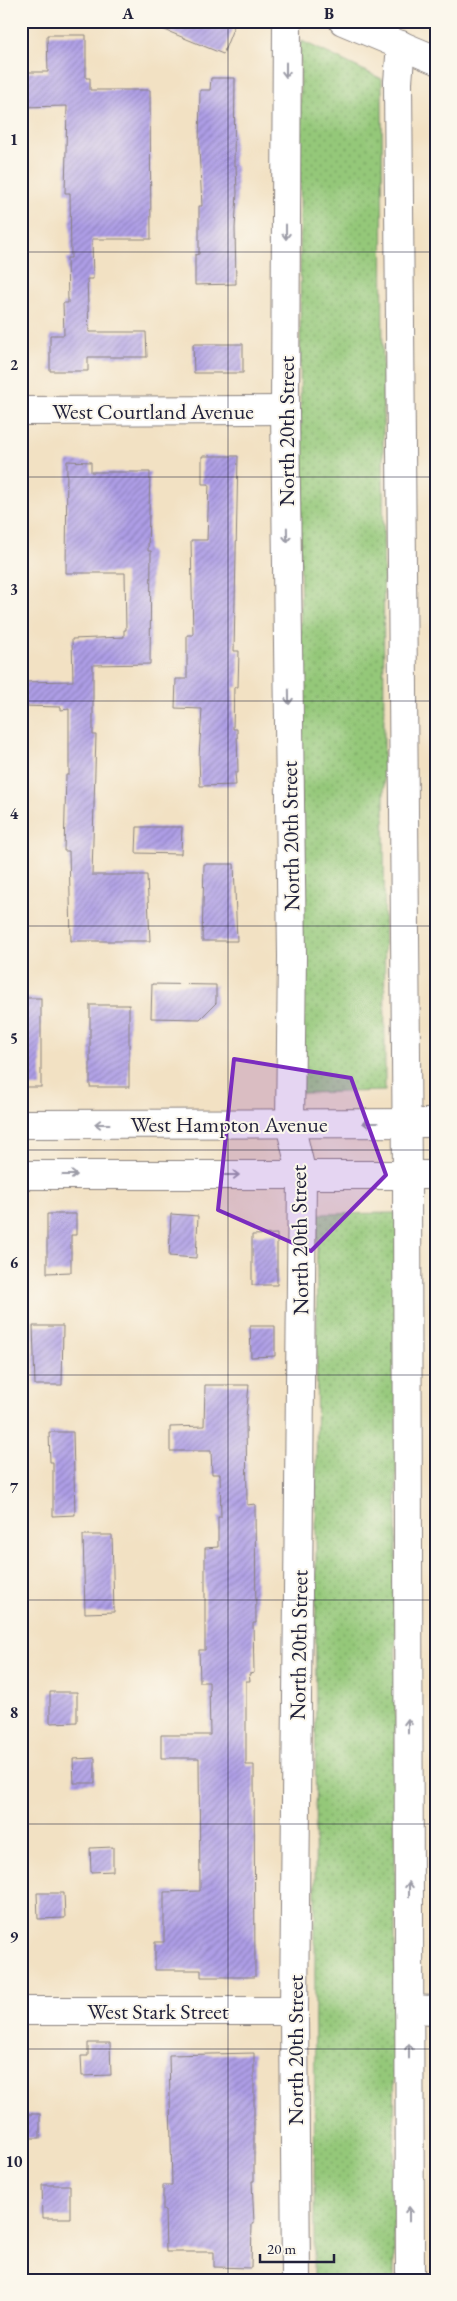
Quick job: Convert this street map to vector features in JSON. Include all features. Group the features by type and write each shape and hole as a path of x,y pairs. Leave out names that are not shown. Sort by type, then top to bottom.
{"street":[{"name":"North 20th Street","path":"286,21 285,410 292,956 290,1124 302,1175 294,2011 296,2280"},
{"path":"343,21 436,60"},
{"path":"400,45 398,92 407,1175 410,2280"},
{"name":"West Courtland Avenue","path":"21,411 285,410"},
{"name":"West Hampton Avenue","path":"21,1124 436,1123"},
{"path":"21,1175 436,1175"},
{"path":"409,2009 436,2010"},
{"name":"West Stark Street","path":"21,2012 294,2011"}],"highlighted area":[{"path":"234,1059 351,1078 386,1175 311,1251 218,1210"}],"green space":[{"path":"302,41 382,79 385,1091 301,1093 300,47"},
{"path":"397,1213 394,2280 314,2280 317,1214"}],"building":[{"path":"143,21 236,21 223,54"},
{"path":"47,35 86,35 86,78 90,78 90,90 150,90 151,239 92,239 93,279 87,279 89,332 146,332 147,357 88,357 88,371 50,371 50,335 64,335 63,303 68,303 67,258 71,258 70,193 65,193 67,106 21,107 21,72 48,72"},
{"path":"211,78 235,78 236,284 195,285 195,255 199,254 199,206 202,206 199,149 200,90 210,90"},
{"path":"193,344 243,344 243,373 194,373"},
{"path":"202,456 238,456 234,651 239,651 238,687 234,687 233,729 237,729 238,773 235,773 236,785 200,786 199,757 202,709 175,708 176,679 187,679 187,635 193,635 191,540 207,540 209,484 202,484"},
{"path":"67,461 91,462 91,472 150,472 148,551 151,551 150,664 93,665 93,735 96,735 92,875 147,875 150,941 71,941 69,851 64,851 66,775 69,775 69,709 21,706 21,682 73,681 72,639 124,637 124,630 126,630 125,573 66,573"},
{"path":"137,827 182,827 181,854 136,853"},
{"path":"204,864 234,864 237,941 202,941"},
{"path":"152,984 216,985 216,1003 200,1019 151,1018"},
{"path":"21,998 41,998 41,1087 21,1087"},
{"path":"90,1005 129,1005 129,1087 90,1087"},
{"path":"47,1214 76,1214 76,1235 71,1235 71,1272 47,1273"},
{"path":"171,1214 198,1216 196,1258 169,1256"},
{"path":"277,1234 277,1285 252,1285 252,1235"},
{"path":"33,1326 63,1326 62,1385 35,1385"},
{"path":"250,1326 275,1326 275,1356 251,1357"},
{"path":"205,1385 249,1385 246,1418 247,1505 255,1504 256,1623 253,1623 254,1673 249,1674 250,1681 246,1681 246,1765 254,1765 255,1977 201,1977 201,1970 155,1970 155,1942 164,1942 164,1892 200,1891 199,1758 161,1758 161,1735 210,1735 209,1682 200,1682 199,1650 205,1650 205,1548 218,1547 218,1517 221,1517 220,1474 212,1474 211,1451 170,1451 170,1427 204,1426"},
{"path":"49,1432 73,1432 75,1515 53,1516 53,1462 50,1462"},
{"path":"83,1535 112,1535 114,1612 85,1613"},
{"path":"50,1692 77,1692 77,1722 50,1723"},
{"path":"95,1758 95,1783 74,1783 73,1759"},
{"path":"113,1847 113,1871 91,1872 90,1848"},
{"path":"37,1893 64,1893 65,1918 38,1919"},
{"path":"88,2043 110,2043 111,2075 82,2076 81,2056 88,2056"},
{"path":"254,2053 254,2181 252,2181 254,2223 252,2223 251,2268 214,2267 214,2252 166,2252 163,2185 172,2185 169,2055"},
{"path":"21,2114 40,2114 40,2138 21,2138"},
{"path":"42,2185 70,2185 70,2218 43,2218"}]}
